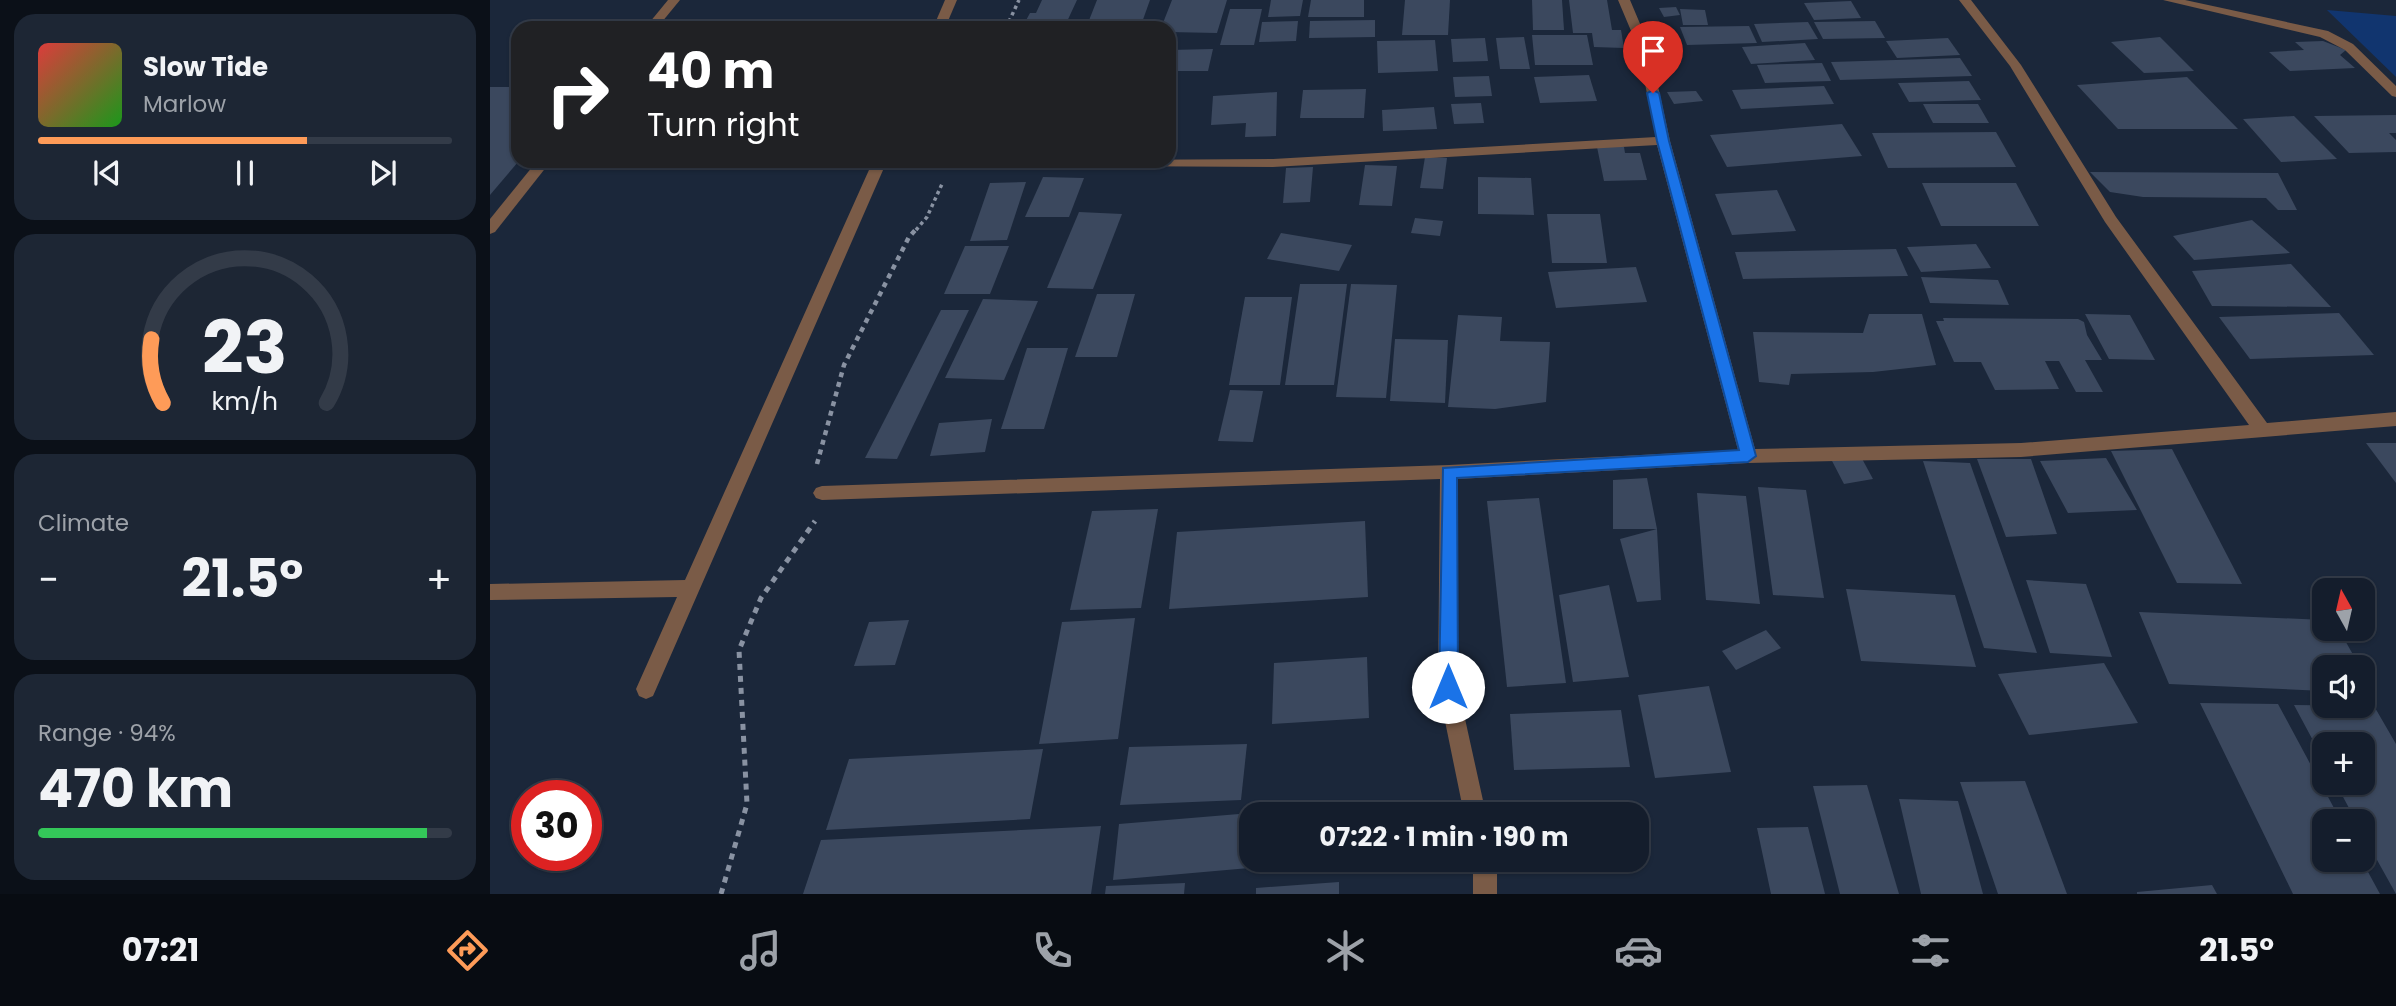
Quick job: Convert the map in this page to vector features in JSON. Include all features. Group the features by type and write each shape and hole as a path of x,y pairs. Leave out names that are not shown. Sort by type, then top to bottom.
{"street":[{"path":"657,21 674,0"},
{"path":"942,21 951,0"},
{"path":"1624,0 1643,45 1663,141 1748,456"},
{"path":"1965,0 2015,65 2110,219 2264,432"},
{"path":"2169,0 2324,34 2349,47 2396,93"},
{"path":"1176,163 1273,163 1663,141"},
{"path":"490,229 538,168"},
{"path":"646,689 877,168"},
{"path":"822,493 1448,472 1748,456 2021,450 2396,419"},
{"path":"1448,472 1448,687 1472,802"},
{"path":"490,592 691,588"},
{"path":"1485,872 1486,894"}],"path":[{"path":"1009,21 1018,0"},
{"path":"721,894 747,804 738,650 761,598 814,523 822,493 817,467 821,437 844,365 909,237 927,216 950,168"}],"shaded area":[{"path":"2327,10 2396,16 2396,77"}],"building":[{"path":"1042,0 1077,0 1067,21 1026,21 1030,13 1036,13"},
{"path":"1097,0 1150,0 1142,21 1089,21"},
{"path":"1172,0 1227,0 1217,33 1176,32 1176,21 1164,21"},
{"path":"1271,0 1303,0 1300,16 1268,17"},
{"path":"1311,0 1364,0 1364,17 1308,17"},
{"path":"1405,0 1450,0 1448,35 1402,35"},
{"path":"1532,0 1562,0 1564,30 1533,30"},
{"path":"1569,0 1607,0 1612,30 1621,30 1624,48 1594,47 1592,33 1573,33"},
{"path":"1851,1 1861,18 1814,20 1804,3"},
{"path":"1676,7 1680,15 1664,17 1659,8"},
{"path":"1230,9 1262,9 1254,45 1220,45"},
{"path":"1680,9 1705,10 1708,25 1683,25"},
{"path":"1375,20 1375,37 1309,38 1310,21"},
{"path":"1298,21 1296,41 1259,42 1262,22"},
{"path":"1875,21 1885,38 1823,39 1814,22"},
{"path":"1808,22 1818,39 1762,42 1754,24"},
{"path":"1749,26 1757,43 1687,45 1680,27"},
{"path":"1532,35 1587,35 1593,65 1535,65"},
{"path":"1524,37 1530,69 1500,69 1496,38"},
{"path":"2160,37 2194,71 2144,73 2111,42"},
{"path":"1485,38 1488,61 1453,62 1451,39"},
{"path":"1948,38 1960,55 1897,58 1886,41"},
{"path":"1435,40 1438,71 1378,73 1377,41"},
{"path":"2323,41 2346,50 2340,55 2355,68 2290,71 2269,52 2304,50 2295,42"},
{"path":"1805,43 1815,60 1751,64 1742,47"},
{"path":"1213,49 1208,71 1176,71 1176,50"},
{"path":"1960,58 1972,76 1840,80 1831,62"},
{"path":"1822,63 1831,81 1765,83 1757,65"},
{"path":"1589,75 1597,101 1540,103 1534,77"},
{"path":"1489,76 1492,96 1455,97 1453,77"},
{"path":"2187,77 2238,129 2118,129 2077,85"},
{"path":"1969,81 1981,100 1909,102 1898,83"},
{"path":"1824,86 1834,104 1741,109 1732,90"},
{"path":"490,87 511,87 513,168 490,195"},
{"path":"1366,89 1364,118 1300,118 1303,90"},
{"path":"1696,91 1703,101 1674,104 1667,92"},
{"path":"1277,92 1276,136 1245,137 1246,123 1211,125 1213,96"},
{"path":"1481,103 1484,123 1454,124 1451,104"},
{"path":"1923,104 1978,104 1989,123 1933,123"},
{"path":"1434,107 1437,129 1383,131 1382,110"},
{"path":"2396,115 2396,133 2389,133 2396,140 2396,152 2349,153 2314,116"},
{"path":"2294,116 2337,159 2281,162 2243,119"},
{"path":"1842,124 1862,156 1727,167 1710,135"},
{"path":"1996,132 2016,167 1888,168 1872,133"},
{"path":"1597,147 1624,147 1625,153 1640,153 1647,180 1604,181"},
{"path":"1425,157 1447,158 1443,189 1420,188"},
{"path":"1365,165 1397,166 1392,206 1359,205"},
{"path":"1313,167 1310,202 1283,203 1286,168"},
{"path":"2090,172 2278,173 2297,210 2278,210 2266,198 2143,197 2110,192"},
{"path":"1043,177 1084,178 1069,217 1025,217"},
{"path":"1478,177 1531,178 1534,215 1478,214"},
{"path":"1026,182 1007,240 970,241 990,183"},
{"path":"1922,183 2016,183 2039,226 1941,226"},
{"path":"1777,190 1796,231 1732,235 1715,194"},
{"path":"1079,212 1122,214 1093,289 1047,288"},
{"path":"1547,214 1600,214 1607,263 1552,263"},
{"path":"1415,218 1443,221 1440,236 1411,233"},
{"path":"2252,220 2290,253 2194,260 2173,236"},
{"path":"1281,233 1352,245 1339,271 1267,259"},
{"path":"1976,244 1991,268 1921,272 1907,247"},
{"path":"965,246 1009,246 990,294 944,294"},
{"path":"1896,249 1908,276 1743,279 1735,252"},
{"path":"2291,264 2331,307 2212,306 2192,271"},
{"path":"1636,267 1647,302 1556,308 1548,272"},
{"path":"1921,277 1998,280 2009,305 1930,303"},
{"path":"1300,284 1347,284 1334,385 1285,385"},
{"path":"1351,284 1397,285 1386,398 1336,397"},
{"path":"1097,294 1135,294 1117,357 1075,357"},
{"path":"1245,297 1292,297 1280,385 1229,385"},
{"path":"983,299 1038,301 1004,380 945,378"},
{"path":"941,310 969,310 897,459 865,458"},
{"path":"2339,313 2374,355 2250,359 2219,317"},
{"path":"1869,314 1922,314 1936,365 1873,372 1791,374 1789,385 1759,382 1753,332 1863,333"},
{"path":"2085,314 2130,315 2155,360 2109,359"},
{"path":"1458,315 1502,317 1500,341 1550,342 1546,402 1495,409 1448,407"},
{"path":"1943,318 2078,319 2084,322 2087,335 2102,360 2085,360 2103,392 2076,392 2059,361 2045,361 2059,389 1995,390 1981,362 1954,362 1936,321 1944,321"},
{"path":"1395,339 1448,340 1445,403 1390,401"},
{"path":"1027,348 1068,348 1044,429 1001,429"},
{"path":"1230,390 1263,391 1253,442 1218,441"},
{"path":"992,419 985,452 930,456 939,423"},
{"path":"2366,443 2396,443 2396,483"},
{"path":"2172,449 2242,584 2177,583 2111,451"},
{"path":"1860,455 1873,479 1844,484 1831,459"},
{"path":"2106,458 2137,510 2068,513 2040,461"},
{"path":"1977,459 2031,459 2057,534 2006,537"},
{"path":"1923,461 1970,463 2037,653 1984,648"},
{"path":"1647,478 1657,529 1613,529 1613,480"},
{"path":"1758,487 1806,490 1824,598 1773,595"},
{"path":"1697,493 1746,496 1760,604 1706,600"},
{"path":"1539,498 1566,683 1507,687 1487,501"},
{"path":"1158,509 1141,608 1070,610 1092,511"},
{"path":"1365,521 1368,597 1169,609 1177,532"},
{"path":"1657,529 1661,600 1637,602 1620,539"},
{"path":"2026,580 2086,584 2112,657 2050,653"},
{"path":"1609,585 1629,677 1573,682 1559,595"},
{"path":"1846,589 1955,595 1976,667 1861,661"},
{"path":"2139,612 2312,619 2312,641 2345,641 2353,655 2312,655 2312,690 2169,684"},
{"path":"1135,618 1118,739 1039,744 1062,622"},
{"path":"909,620 895,665 854,666 869,622"},
{"path":"1766,630 1781,648 1736,670 1722,651"},
{"path":"1367,657 1369,718 1272,724 1274,663"},
{"path":"2104,663 2138,723 2029,735 1998,674"},
{"path":"1709,686 1731,772 1655,778 1638,695"},
{"path":"2200,703 2278,704 2312,767 2312,795 2327,795 2335,809 2312,809 2312,872 2368,872 2380,894 2293,894"},
{"path":"2294,705 2312,705 2312,718 2375,718 2375,708 2396,744 2396,894 2375,856 2375,809 2350,809 2342,795 2375,795 2375,732 2312,732 2312,739"},
{"path":"1621,710 1630,767 1514,770 1510,714"},
{"path":"1247,744 1241,800 1120,805 1129,747"},
{"path":"1043,749 1030,819 826,830 849,759"},
{"path":"2025,781 2067,894 1998,894 1960,782"},
{"path":"1867,785 1899,894 1840,894 1813,786"},
{"path":"1899,799 1958,801 1983,894 1921,894"},
{"path":"1239,814 1239,869 1113,880 1119,824"},
{"path":"1101,826 1091,894 803,894 821,840"},
{"path":"1808,827 1825,894 1771,894 1757,828"},
{"path":"1339,882 1339,894 1256,894 1256,888"},
{"path":"1185,883 1184,894 1105,894 1106,886"},
{"path":"2212,885 2217,894 2137,894 2137,892"}],"route":[{"path":"1448,687 1448,472 1748,456 1663,141 1653,93"}]}
